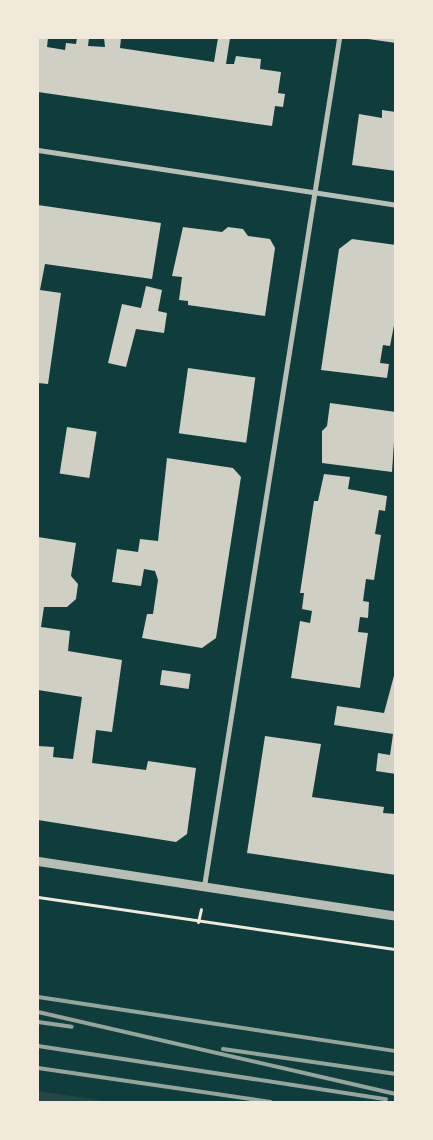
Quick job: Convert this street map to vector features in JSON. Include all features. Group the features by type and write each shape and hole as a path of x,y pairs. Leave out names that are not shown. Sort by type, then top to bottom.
{"street":[{"path":"204,886 339,38"},
{"path":"38,150 314,194 396,205"},
{"path":"38,861 396,916"}],"path":[{"path":"38,897 396,949"}],"shaded area":[{"path":"38,1091 111,1102 38,1102"}],"building":[{"path":"38,38 48,38 47,47 65,50 66,43 76,44 77,38 89,38 88,46 105,47 104,38 121,38 120,48 214,62 218,38 230,38 226,64 234,64 236,56 261,59 260,69 281,72 278,93 285,94 283,107 275,106 272,126 38,92"},
{"path":"368,38 396,38 396,43 368,39"},
{"path":"382,110 396,112 396,171 352,165 359,114 382,118"},
{"path":"38,205 161,223 152,279 45,264 40,290 61,293 48,384 38,383"},
{"path":"183,227 222,232 228,227 243,229 248,236 270,239 275,248 265,316 188,305 188,301 179,300 182,277 172,276"},
{"path":"352,239 396,245 396,315 390,346 383,345 380,363 389,364 387,378 321,370 339,249"},
{"path":"146,286 162,290 158,311 167,313 164,333 136,329 126,367 108,363 122,304 141,308"},
{"path":"188,368 255,377 246,443 179,433"},
{"path":"330,403 396,412 392,472 322,463 322,431 327,426"},
{"path":"67,427 97,432 89,478 60,473"},
{"path":"167,458 233,468 241,477 216,638 202,648 142,638 147,614 153,614 158,580 155,571 144,569 141,586 112,582 117,549 138,552 140,539 158,541"},
{"path":"324,474 350,477 348,489 387,496 385,511 379,510 375,534 381,535 374,580 366,579 363,601 369,602 368,618 360,617 358,632 368,633 360,688 291,678 300,621 310,623 312,611 302,609 304,593 300,593 314,501 318,501"},
{"path":"38,537 76,543 71,576 78,584 76,599 67,607 44,607 41,627 70,631 68,651 122,660 112,732 96,730 92,763 146,770 148,761 196,768 187,834 176,842 38,820 38,746 54,747 53,757 73,759 82,697 38,690"},
{"path":"162,670 191,674 189,689 160,685"},
{"path":"395,672 396,774 376,771 378,753 390,755 393,734 334,725 337,706 384,713"},
{"path":"265,736 321,744 312,797 384,807 383,813 396,814 396,875 247,853"}],"railway":[{"path":"38,997 396,1051"},
{"path":"38,1012 396,1094"},
{"path":"38,1022 72,1027"},
{"path":"38,1046 386,1099"},
{"path":"223,1049 396,1074"},
{"path":"38,1068 271,1102"}]}
